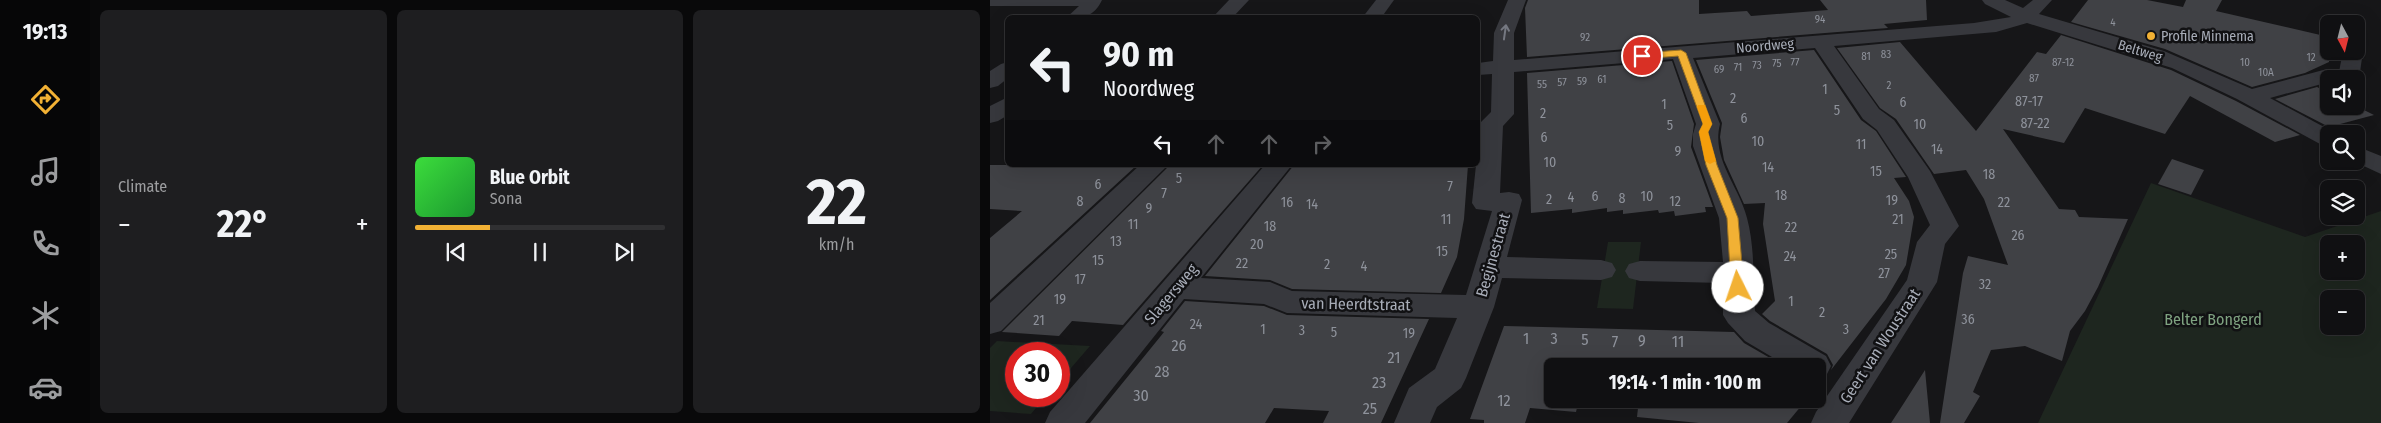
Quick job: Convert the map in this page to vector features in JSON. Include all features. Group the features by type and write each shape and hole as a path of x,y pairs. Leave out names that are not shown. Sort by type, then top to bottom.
{"street":[{"path":"990,1 1093,0 1090,6 1079,15"},
{"path":"1225,15 1240,0"},
{"path":"1373,15 1385,0"},
{"path":"1491,68 1517,0"},
{"name":"Beltweg","path":"1991,0 2026,18 2156,55 2201,73 2320,134"},
{"name":"Noordweg","path":"1491,68 2008,25 2026,18 2043,0"},
{"name":"Geert van Woustraat","path":"1821,42 1871,114 1886,125 1921,177 1945,226 1931,242 1922,282 1829,423"},
{"path":"1681,53 1708,124 1704,132 1712,165 1732,218 1739,315 1757,332 1801,358"},
{"name":"Begijnestraat","path":"1412,423 1422,398 1449,378 1478,307 1509,200 1486,203 1491,124 1502,114 1491,68"},
{"path":"990,81 1005,70"},
{"path":"2249,97 2320,77"},
{"path":"990,92 1005,91"},
{"path":"990,116 1005,106"},
{"path":"2365,158 2381,166"},
{"path":"990,322 1153,167"},
{"name":"Slagersweg","path":"1063,423 1277,167"},
{"path":"1491,267 1600,270"},
{"path":"1640,271 1737,273"},
{"name":"van Heerdtstraat","path":"1176,288 1270,293 1287,302 1478,307"},
{"path":"1826,373 1852,388"}],"green space":[{"name":"Belter Bongerd","path":"2151,183 2305,237 2340,225 2365,225 2365,216 2381,211 2381,423 2038,423"},
{"path":"1608,242 1641,242 1633,309 1597,308"},
{"path":"997,341 1016,342 1005,342 1005,407 1037,407 1031,414 990,411 990,348"},
{"path":"1070,345 1090,346 1070,369"}],"building":[{"path":"1528,0 1699,0 1699,14 1747,11 1751,16 1828,10 1820,0 1926,0 1927,20 1884,24 1888,28 1527,57 1525,8"},
{"path":"2088,0 2147,0 2183,7 2186,0 2222,0 2216,11 2320,35 2320,60 2329,60 2329,62 2305,73 2252,87 2165,49 2071,22"},
{"path":"2061,35 2171,70 2236,101 2300,135 2275,142 2190,96 2165,134 2085,108 2064,143 2003,129 2059,209 2075,210 2079,217 2128,219 2098,287 2085,311 2070,331 2062,361 2025,346 1991,350 1973,392 1980,396 1964,423 1940,423 1963,273 1968,256 2008,265 1984,199 1966,170 1934,174 1896,119 1880,108 1837,48 1900,42 1976,131 2037,52 2046,54"},
{"path":"1814,50 1861,120 1876,131 1906,177 1894,178 1909,201 1914,217 1906,265 1886,299 1831,370 1833,365 1827,354 1770,321 1762,314 1775,301 1763,224 1765,203 1744,204 1724,160 1720,137 1722,123 1696,60"},
{"path":"1672,61 1694,124 1691,147 1713,207 1705,207 1706,212 1675,216 1674,211 1659,213 1658,210 1623,214 1623,210 1607,212 1607,208 1572,213 1572,209 1531,213 1527,73"},
{"path":"2317,87 2320,88 2320,115 2365,115 2365,110 2374,115 2336,125 2325,125 2275,99"},
{"path":"2172,159 2204,170 2191,195 2158,184"},
{"path":"990,165 1005,165 1005,167 1135,167 990,300 990,238 1022,211 990,209"},
{"path":"1168,167 1261,167 1123,325 1072,321 1059,336 1002,332"},
{"path":"1292,167 1468,167 1464,219 1457,257 1441,293 1292,289 1270,280 1205,276"},
{"path":"1185,301 1264,306 1287,315 1429,319 1381,423 1323,423 1329,411 1274,408 1265,423 1090,423 1164,332 1161,331"},
{"path":"1504,326 1734,332 1744,343 1770,358 1544,358 1544,408 1577,408 1576,412 1530,408 1525,423 1484,423 1484,420 1470,419"},
{"path":"1925,370 1930,423 1891,423 1904,403"},
{"path":"1638,408 1800,408 1787,423 1699,423 1637,417"}],"slow traffic":[{"path":"1701,107 1708,124 1704,132 1710,161"}],"place":[{"name":"Profile Minnema","path":"2151,36"}],"route":[{"path":"1642,56 1681,53 1708,124 1704,132 1712,165 1732,218 1738,287"}]}
